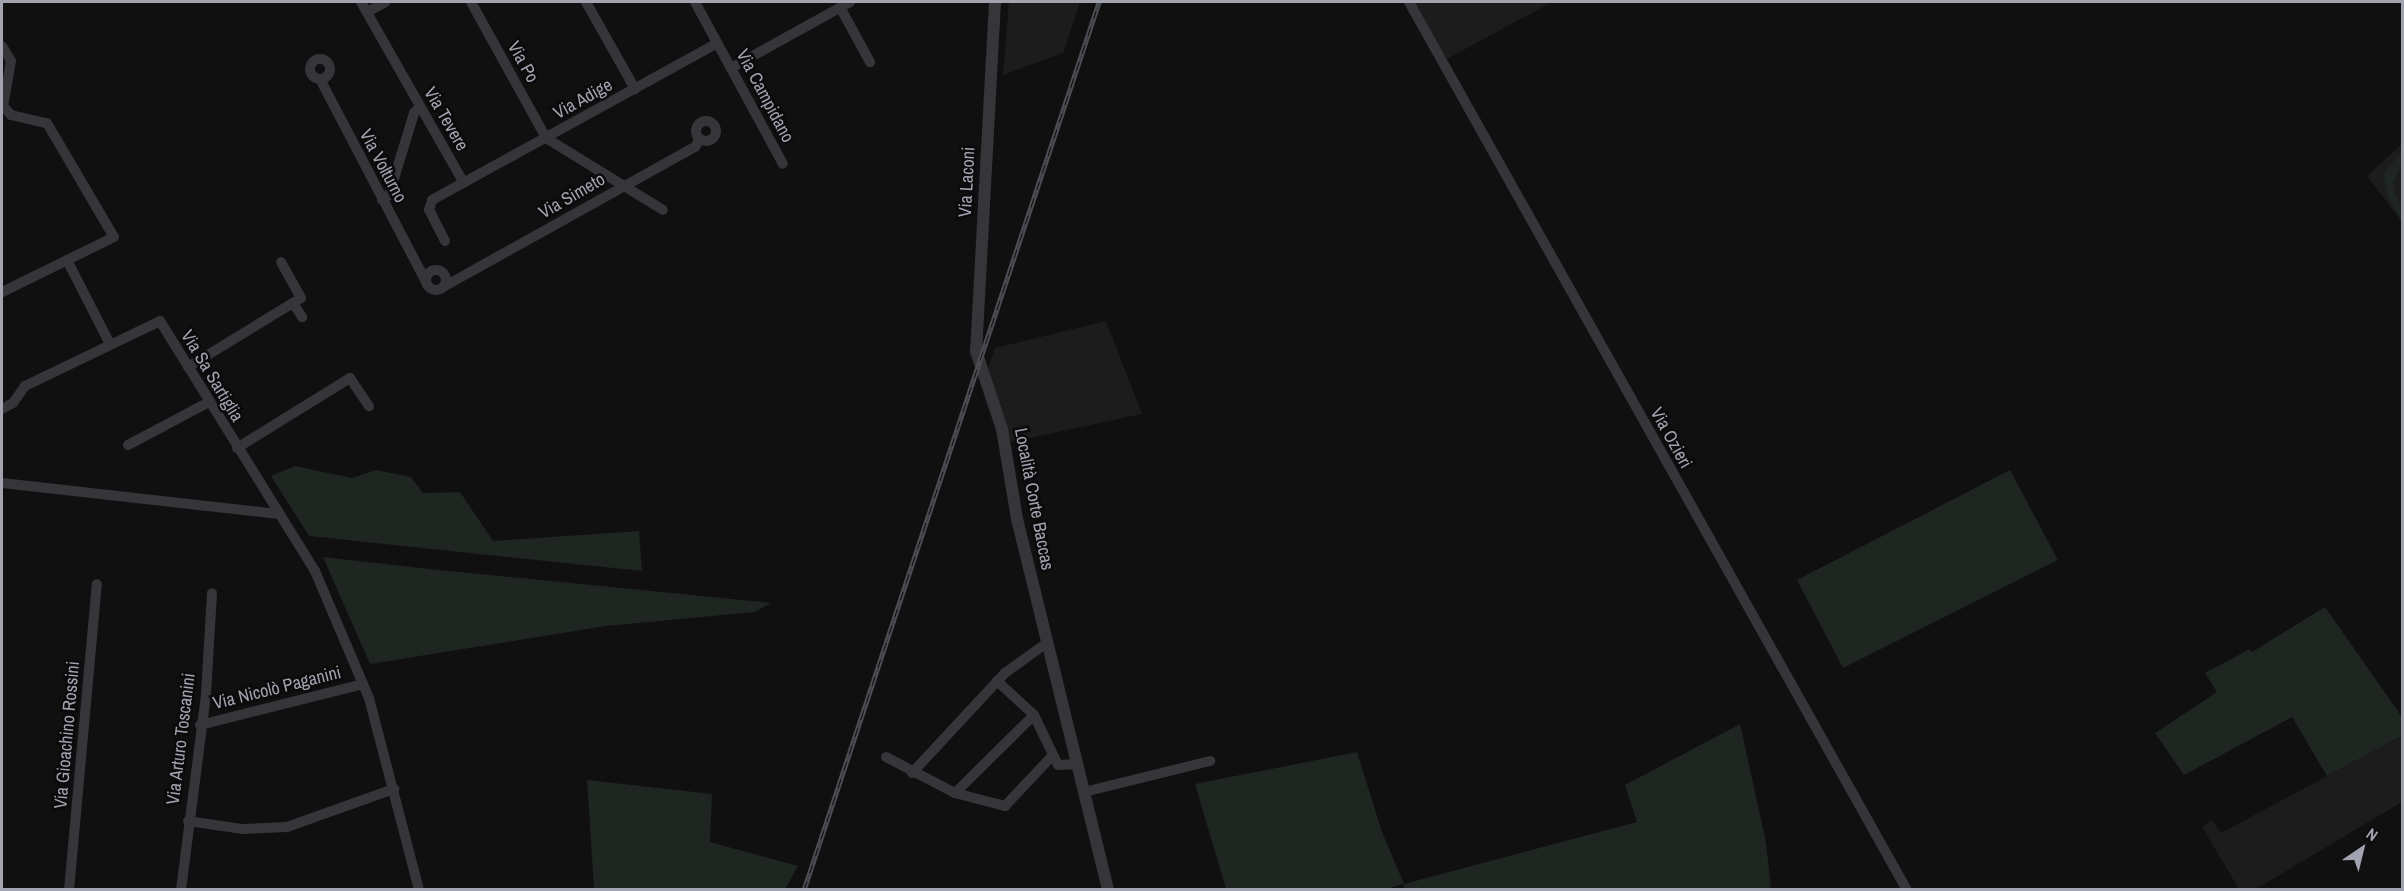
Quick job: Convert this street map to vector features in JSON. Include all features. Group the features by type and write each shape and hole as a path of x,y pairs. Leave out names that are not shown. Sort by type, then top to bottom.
{"street":[{"name":"Via Tevere","path":"361,2 464,183"},
{"path":"367,12 386,2"},
{"name":"Via Po","path":"471,2 546,138"},
{"path":"586,2 635,89"},
{"name":"Via Campidano","path":"695,2 783,164"},
{"path":"731,68 850,2"},
{"name":"Via Laconi","path":"980,365 978,305 995,2"},
{"name":"Via Ozieri","path":"1409,2 1906,890"},
{"path":"840,7 870,62"},
{"name":"Via Adige","path":"464,183 717,42"},
{"path":"2,46 11,61 3,106 11,115 47,123 114,237 2,292"},
{"name":"Via Volturno","path":"320,79 426,282"},
{"path":"382,200 389,195 414,113 420,107"},
{"path":"546,138 663,210"},
{"name":"Via Simeto","path":"445,280 459,280 695,147 700,139"},
{"path":"446,241 429,210 432,200 464,183"},
{"path":"2,409 13,403 25,386 110,344 67,260"},
{"path":"188,367 301,298 281,262"},
{"path":"417,268 431,271 445,280 434,290 426,282 431,271"},
{"path":"293,303 302,317"},
{"name":"Via Sa Sartiglia","path":"110,344 160,321 277,514 315,571 363,684 394,789 419,890"},
{"name":"Località Corte Baccas","path":"980,365 1002,429 1017,519 1108,890"},
{"path":"237,448 350,378 369,406"},
{"path":"128,445 209,402"},
{"path":"2,483 277,514"},
{"name":"Via Gioachino Rossini","path":"69,890 97,584"},
{"name":"Via Arturo Toscanini","path":"181,890 212,593"},
{"path":"912,773 998,681 1048,642"},
{"path":"998,681 1034,715 1058,765 1077,764"},
{"name":"Via Nicolò Paganini","path":"200,725 363,684"},
{"path":"955,793 1034,715"},
{"path":"886,757 912,773 955,793 1005,806 1053,755"},
{"path":"1084,792 1210,761"},
{"path":"188,821 243,829 287,827 394,789"}],"shaded area":[{"path":"1009,2 1080,2 1063,53 1003,75"},
{"path":"1412,2 1552,2 1447,59"},
{"path":"2402,144 2402,222 2367,176"},
{"path":"2402,152 2402,164 2393,183 2395,196 2402,205 2402,220 2388,198 2384,179 2385,171"},
{"path":"1106,321 1142,414 1011,442 988,368 995,348"},
{"path":"295,466 352,478 376,470 411,477 423,493 460,492 493,541 639,531 642,571 309,536 271,476"},
{"path":"2010,470 2058,560 1843,668 1797,580"},
{"path":"323,557 771,603 755,612 606,626 370,664"},
{"path":"2325,607 2402,717 2402,736 2327,776 2292,717 2184,775 2155,733 2217,692 2205,673 2250,649 2252,652"},
{"path":"1740,724 1766,842 1771,889 1405,890 1403,884 1384,890 1226,889 1195,784 1357,752 1382,832 1404,884 1637,822 1625,785"},
{"path":"2402,736 2402,802 2256,889 2239,889 2202,827 2212,820 2221,833"},
{"path":"587,780 712,794 710,842 798,866 785,889 594,889"}],"railway":[{"path":"804,890 1099,2"}]}
